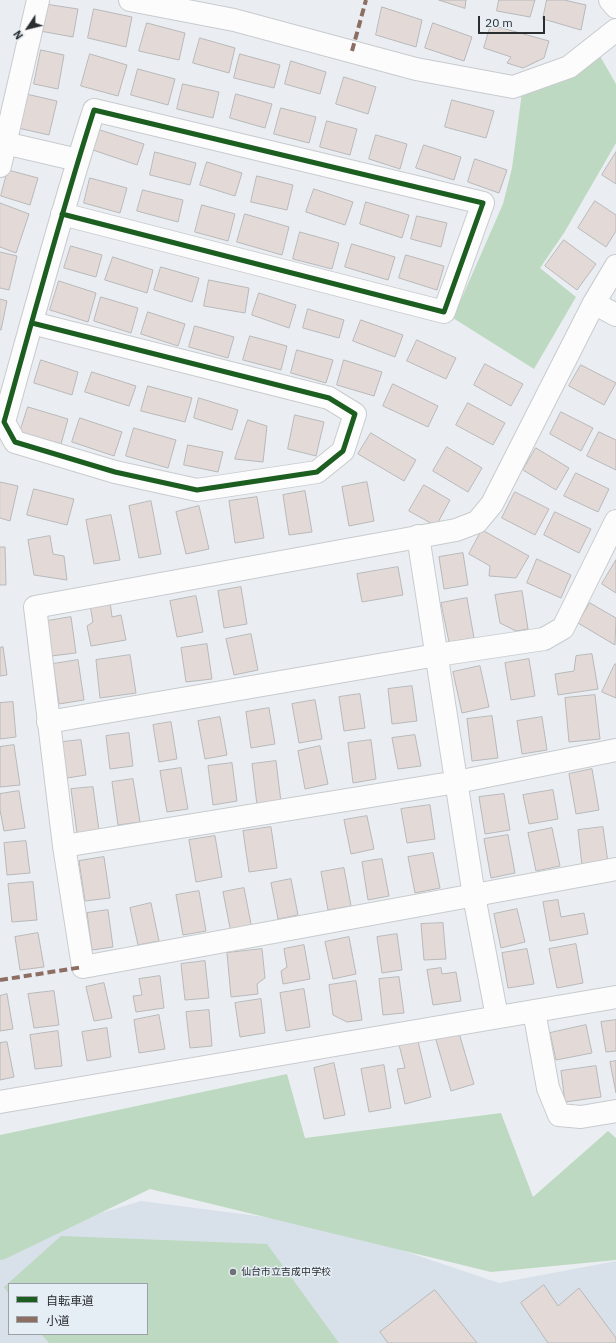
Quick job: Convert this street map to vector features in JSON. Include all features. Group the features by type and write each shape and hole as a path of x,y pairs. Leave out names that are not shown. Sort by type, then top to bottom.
{"street":[{"path":"0,166 3,142 38,0"},
{"path":"130,0 234,20 416,68 513,87 569,67 616,30"},
{"path":"610,0 616,7"},
{"path":"32,323 329,398 355,414 343,451 317,472 197,490 115,472 15,442 4,422 7,386 32,323 62,214 94,110 482,203 444,312 62,214"},
{"path":"3,142 78,160"},
{"path":"616,266 594,303 492,504 477,522 456,530 35,607 64,846 83,967 616,870"},
{"path":"594,303 616,314"},
{"path":"48,722 437,655 544,639 563,628 616,521"},
{"path":"418,536 474,896 497,1017"},
{"path":"64,846 457,782 616,750"},
{"path":"0,1102 616,997"},
{"path":"534,1011 548,1088 559,1115 580,1117 616,1111"}],"shaded area":[{"name":"仙台市立吉成中学校","path":"141,1201 327,1225 499,1283 616,1261 616,1343 0,1343 0,1243"}],"green space":[{"path":"600,56 616,84 616,143 564,233 540,268 576,297 534,369 453,318 503,204 512,168 522,92 568,75"},
{"path":"287,1074 305,1138 501,1113 533,1197 608,1131 616,1138 616,1260 491,1272 150,1189 5,1259 0,1260 0,1135"},
{"path":"61,1236 267,1244 339,1343 49,1343 42,1335 148,1335 148,1283 8,1283"},
{"path":"8,1283 8,1293 4,1287"}],"building":[{"path":"439,0 466,0 465,8"},
{"path":"499,0 535,0 530,17 497,11"},
{"path":"547,0 564,0 586,5 581,30 543,19"},
{"path":"45,4 78,9 73,37 40,31"},
{"path":"382,7 422,20 416,47 376,35"},
{"path":"94,9 132,17 126,47 88,38"},
{"path":"147,23 185,33 179,60 139,51"},
{"path":"433,23 472,37 464,61 425,48"},
{"path":"491,25 549,41 544,58 523,68 507,63 511,57 484,48"},
{"path":"200,38 235,48 229,73 193,63"},
{"path":"41,50 64,55 58,89 34,84"},
{"path":"90,54 127,65 118,96 81,86"},
{"path":"240,54 280,65 274,88 234,78"},
{"path":"291,61 326,72 320,94 285,84"},
{"path":"138,69 175,79 168,105 131,95"},
{"path":"344,77 376,87 368,114 336,104"},
{"path":"183,84 219,92 213,118 177,109"},
{"path":"26,94 57,101 49,135 18,128"},
{"path":"236,94 272,104 265,128 230,118"},
{"path":"452,100 494,111 486,138 445,127"},
{"path":"281,108 316,117 309,143 274,134"},
{"path":"327,121 357,129 350,155 320,147"},
{"path":"100,130 144,144 137,165 93,150"},
{"path":"376,135 407,144 400,169 369,159"},
{"path":"424,145 461,157 454,180 416,168"},
{"path":"155,152 196,163 190,185 150,175"},
{"path":"616,152 616,184 602,175"},
{"path":"475,159 507,170 499,193 468,182"},
{"path":"207,162 242,173 235,196 200,185"},
{"path":"8,170 38,178 30,205 1,196"},
{"path":"257,176 293,185 287,210 251,202"},
{"path":"90,178 127,188 120,213 84,203"},
{"path":"314,189 353,202 345,225 306,212"},
{"path":"143,190 183,200 178,222 137,211"},
{"path":"595,201 616,215 616,231 606,247 578,228"},
{"path":"366,202 409,215 402,238 360,224"},
{"path":"0,203 29,214 16,253 0,247"},
{"path":"202,205 235,214 228,241 195,232"},
{"path":"245,214 289,227 282,255 237,242"},
{"path":"417,216 447,223 441,247 411,239"},
{"path":"300,232 339,243 332,269 293,259"},
{"path":"564,240 596,264 577,290 545,266"},
{"path":"352,244 395,257 388,280 345,267"},
{"path":"71,246 102,255 96,277 64,268"},
{"path":"0,252 17,256 9,290 0,288"},
{"path":"406,255 444,266 437,290 399,278"},
{"path":"113,257 153,270 147,293 105,280"},
{"path":"161,267 199,278 192,302 154,290"},
{"path":"209,280 249,288 245,313 204,306"},
{"path":"59,281 96,293 88,322 50,310"},
{"path":"259,293 296,305 289,328 252,315"},
{"path":"101,297 138,308 131,333 94,321"},
{"path":"0,299 7,301 1,330 0,330"},
{"path":"308,309 344,320 339,338 303,328"},
{"path":"148,312 185,324 178,346 141,334"},
{"path":"361,320 403,335 395,357 353,341"},
{"path":"195,326 234,337 228,358 189,347"},
{"path":"250,336 287,346 281,370 243,360"},
{"path":"417,340 456,358 446,379 407,361"},
{"path":"297,350 333,360 326,383 291,373"},
{"path":"41,360 78,372 72,395 34,383"},
{"path":"344,360 382,372 374,396 337,385"},
{"path":"485,364 523,384 511,406 474,385"},
{"path":"581,365 616,383 604,405 569,386"},
{"path":"92,372 136,386 129,406 85,392"},
{"path":"393,384 438,406 428,427 383,406"},
{"path":"148,386 192,398 185,422 141,411"},
{"path":"199,398 238,410 232,430 194,418"},
{"path":"468,403 505,423 493,445 456,425"},
{"path":"28,407 68,419 61,444 20,432"},
{"path":"561,412 593,428 581,451 550,434"},
{"path":"295,415 324,422 316,456 288,449"},
{"path":"80,418 122,432 114,456 72,442"},
{"path":"248,420 267,426 263,462 235,459"},
{"path":"134,428 176,440 168,468 126,456"},
{"path":"599,432 616,440 616,470 587,456"},
{"path":"371,433 416,460 404,481 358,454"},
{"path":"188,445 223,452 218,472 184,465"},
{"path":"447,447 482,468 468,492 433,471"},
{"path":"536,448 569,468 556,490 523,470"},
{"path":"576,473 609,489 598,512 564,496"},
{"path":"0,482 18,486 10,521 0,518"},
{"path":"367,482 374,521 349,526 342,487"},
{"path":"424,485 450,500 436,526 409,511"},
{"path":"34,489 74,499 67,525 27,515"},
{"path":"305,491 312,532 289,535 283,495"},
{"path":"515,492 549,509 535,535 502,518"},
{"path":"257,497 264,538 235,543 229,501"},
{"path":"151,501 161,554 139,558 129,506"},
{"path":"199,506 209,549 186,554 176,512"},
{"path":"555,512 591,529 579,553 544,535"},
{"path":"111,515 120,560 94,564 86,520"},
{"path":"482,530 529,556 516,578 489,576 490,566 469,554"},
{"path":"50,536 53,554 64,556 67,580 34,575 28,540"},
{"path":"0,547 5,547 6,585 0,585"},
{"path":"463,553 468,585 444,589 439,557"},
{"path":"537,559 571,575 561,598 527,583"},
{"path":"616,560 616,593 602,584"},
{"path":"398,567 403,595 362,602 357,574"},
{"path":"241,587 247,624 224,628 218,591"},
{"path":"522,591 528,629 516,631 500,623 495,595"},
{"path":"196,596 203,632 177,637 170,601"},
{"path":"467,598 474,638 449,642 441,603"},
{"path":"110,601 112,617 121,615 126,640 91,646 87,626 93,622 90,605"},
{"path":"590,603 616,618 615,645 578,623"},
{"path":"71,617 76,653 51,656 47,621"},
{"path":"251,634 258,670 234,675 226,639"},
{"path":"207,644 212,679 186,682 181,648"},
{"path":"3,647 7,675 0,676 0,648"},
{"path":"592,654 598,689 558,695 555,674 574,671 576,656"},
{"path":"130,655 136,693 100,698 96,660"},
{"path":"529,659 535,696 511,700 505,663"},
{"path":"78,660 84,700 59,704 53,664"},
{"path":"616,664 616,698 602,692"},
{"path":"480,666 489,707 462,713 453,672"},
{"path":"412,686 417,721 392,724 388,689"},
{"path":"360,694 365,728 344,731 339,697"},
{"path":"595,695 600,739 569,742 565,698"},
{"path":"315,700 322,739 299,743 292,704"},
{"path":"13,702 16,737 0,739 0,703"},
{"path":"269,708 275,744 251,748 246,712"},
{"path":"492,716 498,758 472,761 467,719"},
{"path":"220,717 227,755 205,759 198,721"},
{"path":"542,717 547,750 522,754 517,721"},
{"path":"171,722 177,759 159,762 153,725"},
{"path":"129,733 133,766 110,769 106,736"},
{"path":"415,735 421,766 398,769 392,738"},
{"path":"81,740 86,775 67,778 62,742"},
{"path":"371,740 376,779 353,783 348,743"},
{"path":"14,745 20,785 0,787 0,747"},
{"path":"320,746 328,784 305,789 298,751"},
{"path":"276,761 281,802 257,805 252,764"},
{"path":"232,763 237,801 213,805 208,766"},
{"path":"181,768 188,809 167,812 160,771"},
{"path":"592,769 599,810 576,814 569,774"},
{"path":"133,779 140,822 118,825 112,782"},
{"path":"93,787 99,830 77,833 71,789"},
{"path":"553,790 558,819 529,824 523,795"},
{"path":"19,791 25,828 4,831 0,810 0,794"},
{"path":"504,794 510,830 485,834 479,797"},
{"path":"430,805 435,839 407,843 401,809"},
{"path":"367,816 374,849 351,854 344,820"},
{"path":"271,827 277,868 249,872 243,831"},
{"path":"603,827 608,863 582,866 578,830"},
{"path":"552,828 560,866 536,871 528,833"},
{"path":"508,835 515,873 491,878 484,839"},
{"path":"215,836 222,877 196,882 189,840"},
{"path":"26,841 30,873 7,875 4,843"},
{"path":"433,853 440,888 415,893 408,857"},
{"path":"104,857 110,898 85,901 79,861"},
{"path":"382,859 389,896 368,900 362,862"},
{"path":"344,868 351,906 328,910 321,872"},
{"path":"291,879 298,915 278,919 271,883"},
{"path":"33,882 37,920 12,922 8,884"},
{"path":"244,888 252,929 231,933 223,892"},
{"path":"199,891 206,931 183,935 176,895"},
{"path":"558,900 561,917 584,913 588,934 550,941 543,902"},
{"path":"151,903 159,941 138,945 130,908"},
{"path":"517,909 525,942 501,948 494,914"},
{"path":"108,910 113,947 92,950 87,913"},
{"path":"443,923 446,959 424,960 421,924"},
{"path":"38,933 44,967 20,970 15,937"},
{"path":"397,934 402,970 382,973 377,937"},
{"path":"349,937 356,974 333,979 325,942"},
{"path":"576,944 583,983 557,988 549,949"},
{"path":"304,945 310,979 283,984 281,971 287,967 284,949"},
{"path":"262,949 265,978 257,984 258,994 231,997 227,953"},
{"path":"527,949 534,984 508,988 502,953"},
{"path":"205,961 209,998 185,1000 181,964"},
{"path":"441,968 442,974 456,972 461,1001 433,1005 427,970"},
{"path":"160,976 164,1008 136,1012 133,996 142,995 139,979"},
{"path":"399,977 404,1013 383,1015 379,979"},
{"path":"356,981 362,1020 347,1022 333,1015 329,985"},
{"path":"104,983 112,1018 94,1021 86,987"},
{"path":"304,989 310,1027 286,1031 280,993"},
{"path":"54,991 59,1025 34,1028 28,994"},
{"path":"7,994 13,1029 0,1031 0,996"},
{"path":"261,999 265,1033 240,1037 235,1003"},
{"path":"209,1010 212,1046 190,1048 186,1012"},
{"path":"159,1015 165,1049 139,1053 134,1020"},
{"path":"616,1020 616,1051 606,1052 601,1022"},
{"path":"586,1025 592,1053 556,1060 550,1033"},
{"path":"107,1028 111,1057 87,1061 82,1032"},
{"path":"58,1031 62,1066 35,1069 30,1035"},
{"path":"459,1033 474,1084 451,1091 436,1040"},
{"path":"418,1041 431,1097 405,1104 397,1069 405,1068 399,1045"},
{"path":"7,1042 14,1077 0,1080 0,1043"},
{"path":"616,1061 616,1093 610,1062"},
{"path":"334,1063 345,1115 324,1119 314,1068"},
{"path":"384,1065 391,1108 369,1112 361,1069"},
{"path":"596,1066 601,1097 565,1102 561,1071"},
{"path":"544,1285 558,1306 579,1288 616,1338 616,1343 548,1343 521,1303"},
{"path":"435,1290 477,1343 388,1343 380,1332"}],"marked path":[{"path":"352,51 366,0"},
{"path":"0,980 83,967"}],"cycle path":[{"path":"32,323 329,398 355,414 343,451 317,472 197,490 115,472 15,442 4,422 59,227 70,188 94,110 483,203 444,312 62,214"}],"place":[{"name":"仙台市立吉成中学校","path":"233,1272"}]}
